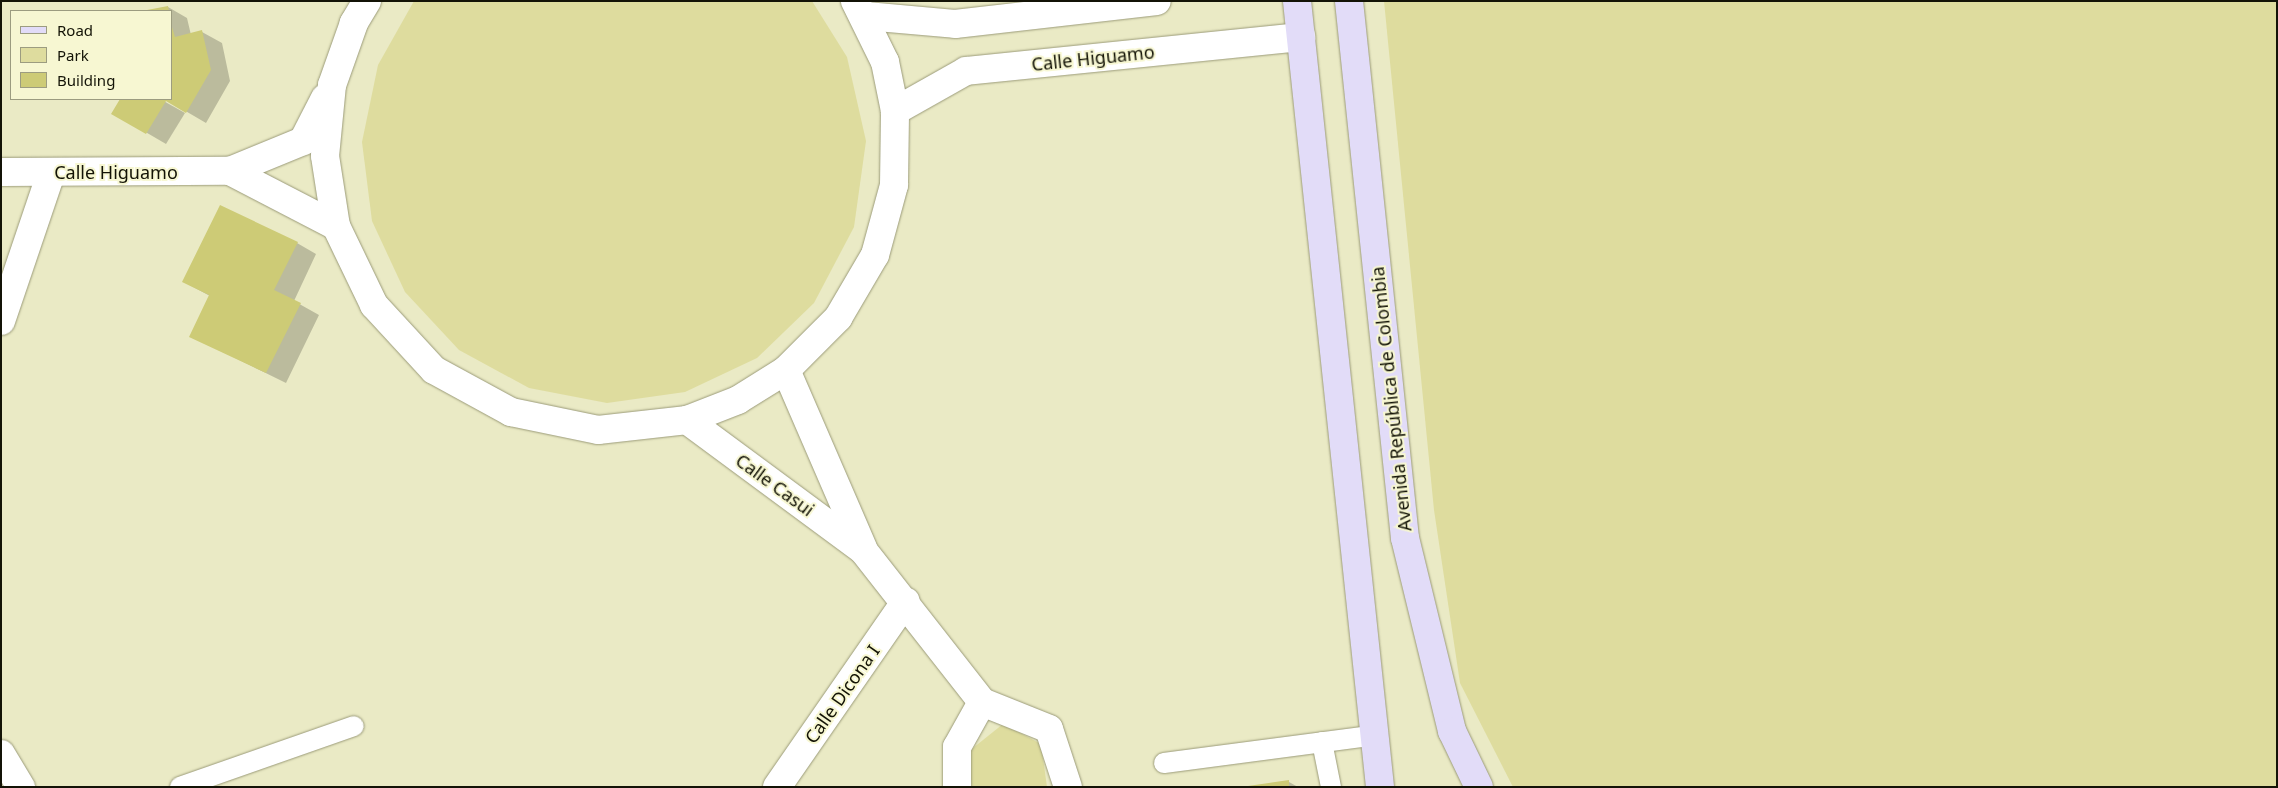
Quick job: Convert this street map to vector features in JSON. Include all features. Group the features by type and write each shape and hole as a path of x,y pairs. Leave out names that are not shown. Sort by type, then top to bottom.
{"main road":[{"path":"1297,1 1380,787"},
{"name":"Avenida República de Colombia","path":"1349,1 1406,538 1452,732 1479,787"}],"street":[{"path":"367,1 354,23 332,85 325,156 336,226 374,305 434,370 511,412 598,430 687,420 738,400 786,370 838,318 875,255 894,184 895,112 885,62 860,9"},
{"path":"860,9 955,24 1157,1"},
{"name":"Calle Higuamo","path":"895,112 966,71 1301,37"},
{"name":"Calle Higuamo","path":"1,172 230,172 303,141 332,85"},
{"name":"Calle Higuamo","path":"230,172 336,226"},
{"path":"1,321 7,282 51,173"},
{"name":"Calle Casui","path":"786,370 863,550"},
{"name":"Calle Casui","path":"687,420 863,550 906,601 982,702"},
{"name":"Calle Dicona I","path":"778,787 906,601"},
{"path":"957,787 957,747 982,702 1049,729 1068,787"},
{"path":"1,754 21,787"}],"lane":[{"path":"180,787 354,726"},
{"path":"1164,764 1376,736"},
{"path":"1322,742 1331,787"}],"green space":[{"path":"414,1 812,1 847,57 866,141 854,227 814,303 757,358 685,392 607,403 529,388 459,350 405,292 372,221 362,142 378,65"},
{"path":"1384,1 2277,1 2277,787 1513,787 1460,683 1434,510"},
{"path":"1003,724 1041,744 1047,787 972,787 968,752"}],"building":[{"path":"168,6 169,10 147,10"},
{"path":"172,27 175,37 202,30 211,70 186,113 166,101 146,134 111,114 119,100 172,100"},
{"path":"220,205 298,242 274,290 301,303 266,373 189,337 209,295 182,282"},
{"path":"1289,780 1289,787 1248,787 1248,786"}]}
